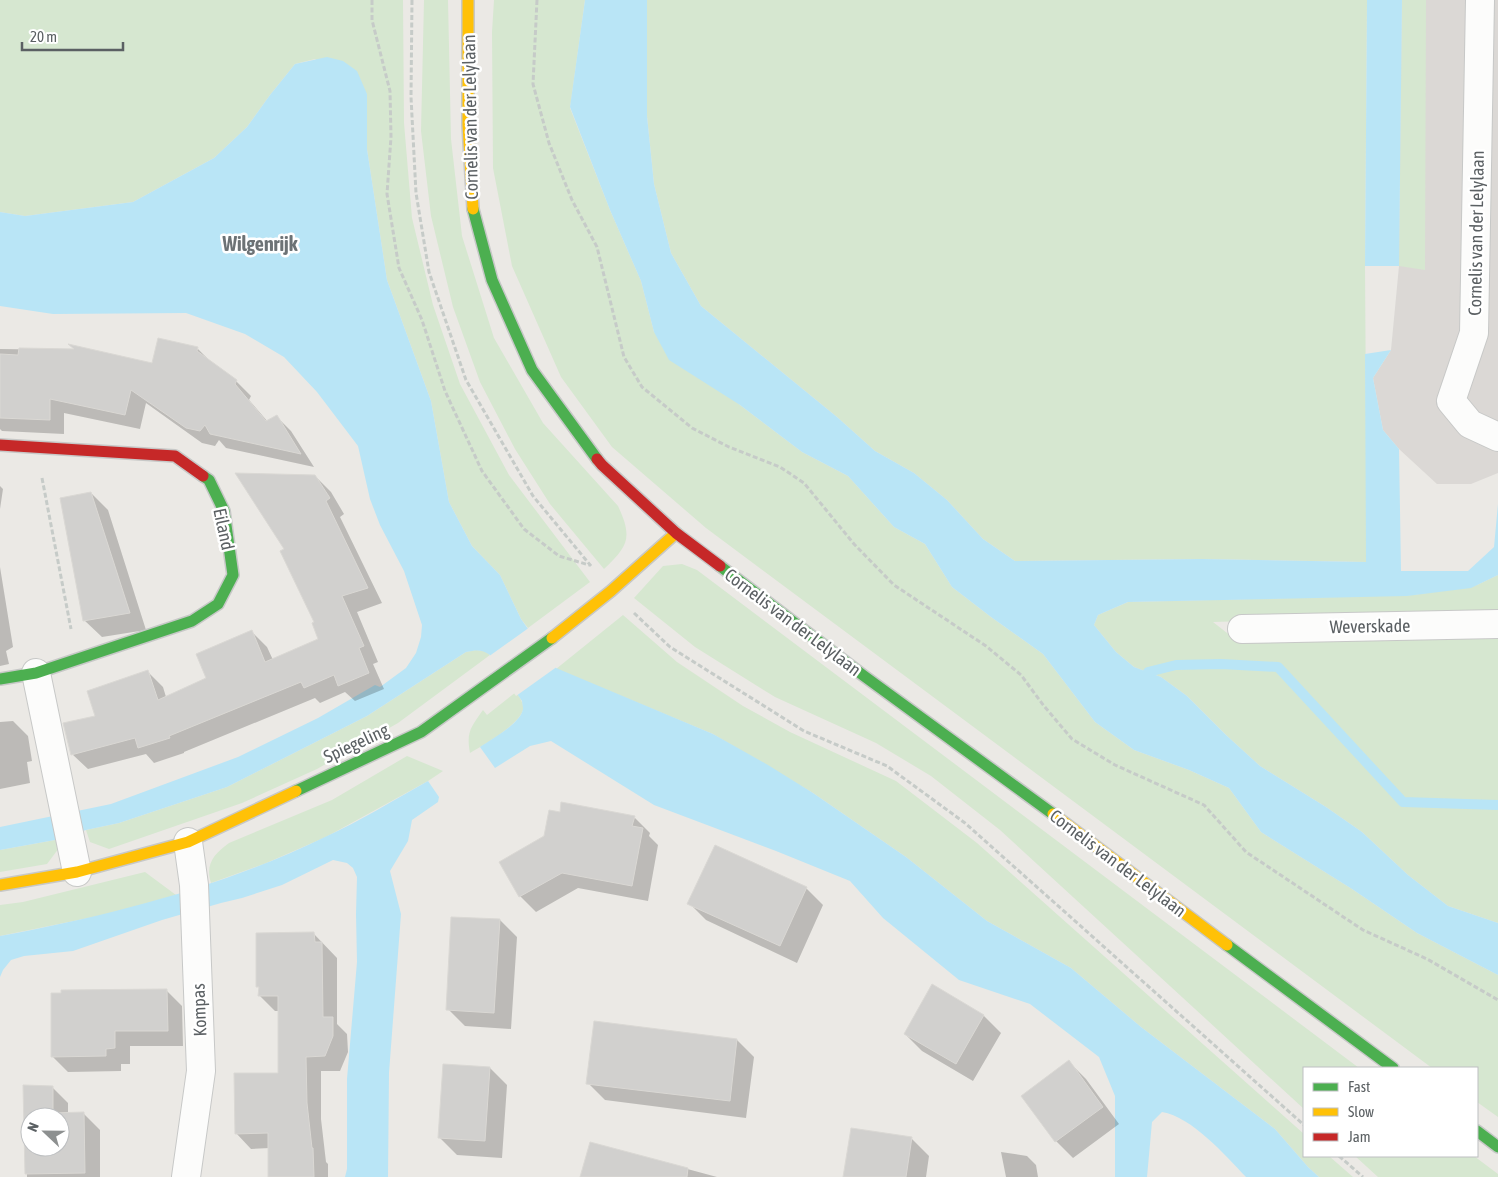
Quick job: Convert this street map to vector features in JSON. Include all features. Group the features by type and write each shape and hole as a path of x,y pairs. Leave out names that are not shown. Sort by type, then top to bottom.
{"street":[{"name":"Cornelis van der Lelylaan","path":"468,0 468,125 473,212 492,280 532,370 602,465 676,533 856,670 1392,1067"},
{"name":"Cornelis van der Lelylaan","path":"1480,0 1474,334 1451,401 1470,424 1498,437"},
{"name":"Eiland","path":"0,445 114,450 175,456 209,480 224,511 233,575 218,604 192,621 36,673 0,679"},
{"name":"Spiegeling","path":"0,885 77,872 188,842 421,732 549,641 611,591 676,533"},
{"name":"Weverskade","path":"1242,629 1498,624"},
{"path":"36,673 77,872"},
{"name":"Kompas","path":"186,1177 201,1071 194,884 188,842"},
{"path":"1478,1132 1498,1147"}],"path":[{"path":"372,0 372,20 390,91 391,137 387,194 399,268 422,320 445,391 482,471 524,529 559,556 590,565"},
{"path":"537,0 532,84 546,135 572,200 596,248 624,357 642,387 692,428 729,447 780,467 804,483 854,544 894,585 986,646 1020,674 1044,706 1072,738 1115,765 1204,805 1246,852 1355,925 1427,959 1498,1000"},
{"path":"36,448 77,659"},
{"path":"1340,1157 1363,1177"}],"shaded area":[{"path":"1402,0 1498,0 1498,473 1471,484 1437,484 1399,449 1383,430 1373,378 1391,350 1399,266"}],"green space":[{"path":"0,0 403,0 404,123 412,218 433,305 460,384 509,475 590,582 528,628 521,619 500,575 472,546 449,502 431,401 387,280 367,149 367,94 315,59 295,64 247,127 214,158 133,202 25,216 0,212"},
{"path":"424,0 448,0 451,139 462,236 494,338 543,423 618,506 626,526 626,541 618,554 604,569 550,504 515,449 480,382 453,307 431,216 421,131"},
{"path":"494,0 585,0 570,108 610,210 641,281 654,332 740,405 802,452 848,476 894,527 925,544 952,587 1043,654 1095,722 1134,750 1189,770 1229,788 1261,832 1352,889 1417,933 1498,975 1498,1117 1478,1103 1478,1067 1431,1067 706,528 612,447 561,377 512,266 493,168 492,32"},
{"path":"647,0 1367,0 1365,266 1367,562 1202,559 1015,561 983,539 947,500 914,473 875,451 837,417 701,306 671,253 654,184 647,116"},
{"path":"1402,0 1426,0 1425,270 1399,266"},
{"path":"682,564 697,570 1358,1067 1303,1067 1303,1108 1000,830 931,776 876,743 775,697 695,647 634,598 663,566"},
{"path":"1498,575 1498,613 1213,622 1236,640 1498,638 1498,923 1448,906 1408,875 1362,832 1260,766 1187,696 1161,677 1134,667 1116,652 1094,625 1098,615 1128,602 1413,595 1477,585"},
{"path":"623,615 677,662 743,706 790,732 896,781 977,843 1303,1133 1303,1157 1330,1157 1353,1177 1319,1177 1275,1129 1141,1027 1071,968 987,921 906,857 813,793 713,734 556,669"},
{"path":"485,651 490,655 398,723 317,769 242,803 109,849 90,842 86,830 119,823 227,787 367,716 466,652"},
{"path":"516,692 523,705 520,716 507,729 470,753 469,735 475,721 483,710 487,715"},
{"path":"407,756 443,771 326,837 264,864 211,883 209,870 212,860 229,843 332,800"},
{"path":"55,840 59,848 47,864 0,872 0,850"},
{"path":"145,872 176,895 113,913 0,936 0,905 23,902"},
{"path":"1356,1157 1475,1157 1498,1174 1498,1177 1378,1177"}],"water":[{"path":"585,0 647,0 647,116 654,184 671,253 701,306 837,417 875,451 914,473 947,500 983,539 1015,561 1202,559 1366,562 1365,354 1391,350 1373,378 1383,430 1399,449 1401,571 1468,571 1494,547 1498,504 1498,575 1471,588 1407,596 1128,602 1098,615 1094,625 1116,652 1134,667 1161,677 1187,696 1260,766 1362,832 1408,875 1448,906 1498,923 1498,975 1417,933 1352,889 1261,832 1229,788 1189,770 1134,750 1095,722 1043,654 952,587 925,544 894,527 848,476 802,452 740,405 669,360 654,332 641,281 610,210 570,107"},
{"path":"1367,0 1402,0 1399,266 1365,266"},
{"path":"327,57 343,61 357,71 367,94 367,149 387,280 431,401 449,502 472,546 500,575 521,619 556,668 713,734 813,793 906,857 987,921 1071,968 1141,1027 1275,1129 1319,1177 1246,1177 1218,1148 1196,1129 1173,1115 1162,1112 1152,1122 1147,1177 1115,1177 1115,1096 1099,1057 1030,1004 959,980 883,918 850,881 654,805 551,741 530,746 495,768 480,747 512,725 521,714 523,707 522,701 490,655 482,651 466,652 367,716 227,787 119,823 86,830 55,840 0,850 0,827 111,804 238,757 318,718 375,685 380,687 406,668 416,653 421,637 422,625 404,571 380,525 370,499 358,446 317,392 284,357 245,334 186,313 53,314 0,306 0,212 25,216 133,202 214,158 247,127 295,64"},
{"path":"428,781 439,797 438,802 412,820 408,841 390,871 401,914 389,1073 388,1177 345,1177 347,1169 347,1079 357,962 357,877 353,868 347,863 333,860 282,885 162,920 73,951 24,956 11,960 0,977 0,936 125,909 247,871 338,831"}],"pier":[{"path":"530,627 558,666 516,696 488,657"}],"building":[{"path":"158,338 198,347 197,351 237,380 235,384 266,421 277,415 301,454 210,434 205,425 200,431 186,428 131,390 125,415 50,399 50,420 0,418 0,354 18,355 19,348 74,349 68,344 152,363"},
{"path":"235,473 315,475 330,498 326,501 368,588 342,596 364,646 359,648 369,673 338,686 334,675 304,688 301,682 169,736 170,738 138,748 135,738 71,755 63,723 95,716 87,691 148,670 158,700 206,678 196,654 252,630 265,662 318,639 312,623 314,622 280,551 284,549"},
{"path":"91,492 130,613 83,621 60,498"},
{"path":"561,802 635,816 632,826 643,828 632,886 562,873 519,897 499,862 544,836 549,810 560,812"},
{"path":"715,845 807,887 780,946 687,904"},
{"path":"451,917 500,919 494,1013 446,1010"},
{"path":"314,932 315,942 322,942 323,1017 333,1017 333,1036 325,1056 306,1057 307,1103 313,1148 314,1177 268,1177 268,1133 235,1134 234,1073 278,1073 278,996 258,996 259,987 256,987 256,933"},
{"path":"932,984 984,1015 956,1064 904,1034"},
{"path":"167,989 168,1031 115,1031 115,1048 106,1049 106,1056 51,1057 51,993 61,993 61,990"},
{"path":"594,1021 737,1039 730,1101 586,1084"},
{"path":"1069,1060 1103,1107 1055,1142 1021,1096"},
{"path":"443,1064 490,1067 485,1141 438,1138"},
{"path":"23,1085 53,1086 53,1107 23,1107"},
{"path":"70,1112 84,1112 85,1173 25,1174 25,1157 70,1157"},
{"path":"851,1128 912,1137 906,1177 843,1177"},
{"path":"590,1142 688,1168 687,1177 580,1177"}],"waterway":[{"path":"1148,672 1176,665 1221,664 1278,667 1403,802 1498,805"}],"traffic: fast":[{"path":"473,209 492,280 532,370 597,459"},
{"path":"0,679 36,673 192,621 218,604 233,575 224,511 209,480 203,476"},
{"path":"720,566 864,676 1053,814"},
{"path":"296,791 421,732 552,638"},
{"path":"1227,945 1392,1067"},
{"path":"1478,1132 1498,1147"}],"traffic: slow":[{"path":"468,0 468,125 473,209"},
{"path":"552,638 611,591 676,533"},
{"path":"0,885 77,872 188,842 296,791"},
{"path":"1053,814 1227,945"}],"traffic: jam":[{"path":"0,445 175,456 203,476"},
{"path":"597,459 676,533 720,566"}],"district":[{"name":"Wilgenrijk","path":"260,243"}]}
